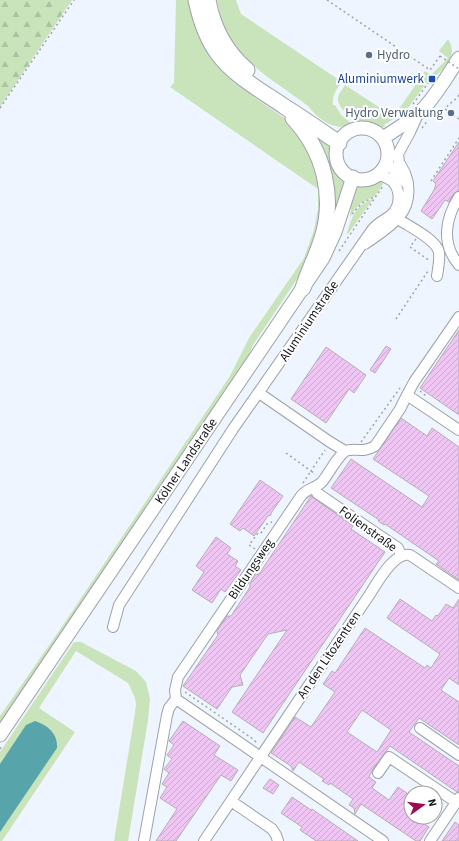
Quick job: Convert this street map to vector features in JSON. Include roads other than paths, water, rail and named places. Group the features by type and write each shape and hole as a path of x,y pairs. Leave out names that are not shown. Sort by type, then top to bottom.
{"highway":[{"path":"196,0 204,30 218,55 230,67 275,100 341,139"},
{"path":"208,0 213,21 218,33 228,49 240,63 267,85 341,139"},
{"path":"275,100 300,126 310,139 321,162 327,188 328,206 326,224 304,288"}],"main road":[{"path":"382,138 418,113 430,100 459,58"},
{"path":"366,128 377,133 382,138 387,150 386,162 378,174 366,179 353,178 343,170 338,163 336,155 341,139 352,130 366,128"},
{"name":"Kölner Landstraße","path":"0,735 304,288 331,243 353,178"}],"lane":[{"path":"408,185 405,173 399,162 398,154 418,113"},
{"path":"386,162 408,185"},
{"name":"Aluminiumstraße","path":"113,628 119,605 233,429 358,248 375,225 392,214 398,204 399,196 396,186 390,180 378,174"},
{"name":"Aluminiumstraße","path":"358,248 398,219 405,210 408,200 408,185"},
{"path":"458,198 459,212"},
{"path":"458,198 450,213 446,229 452,255 459,265"},
{"path":"398,219 420,233 437,247 439,254 437,276"},
{"path":"259,393 345,451 351,449 361,451 369,450 375,446 400,409 414,382 459,317"},
{"path":"407,395 459,430"},
{"name":"Bildungsweg","path":"176,699 175,690 178,678 262,553 303,493 319,484 345,451"},
{"name":"Folienstraße","path":"318,493 398,548 401,555 410,555 459,588"},
{"name":"An den Litozentren","path":"204,841 385,572 401,555"},
{"path":"144,841 167,715 176,699 262,754 383,841"},
{"path":"420,728 459,755"},
{"path":"378,773 388,757 458,800 430,841"},
{"path":"231,801 272,829 278,841"}],"water":[{"path":"35,721 44,725 54,734 57,748 0,832 0,764 26,725"}],"place":[{"name":"Hydro","path":"369,55"},
{"name":"Aluminiumwerk","path":"432,79"},
{"name":"Hydro Verwaltung","path":"451,113"}]}
